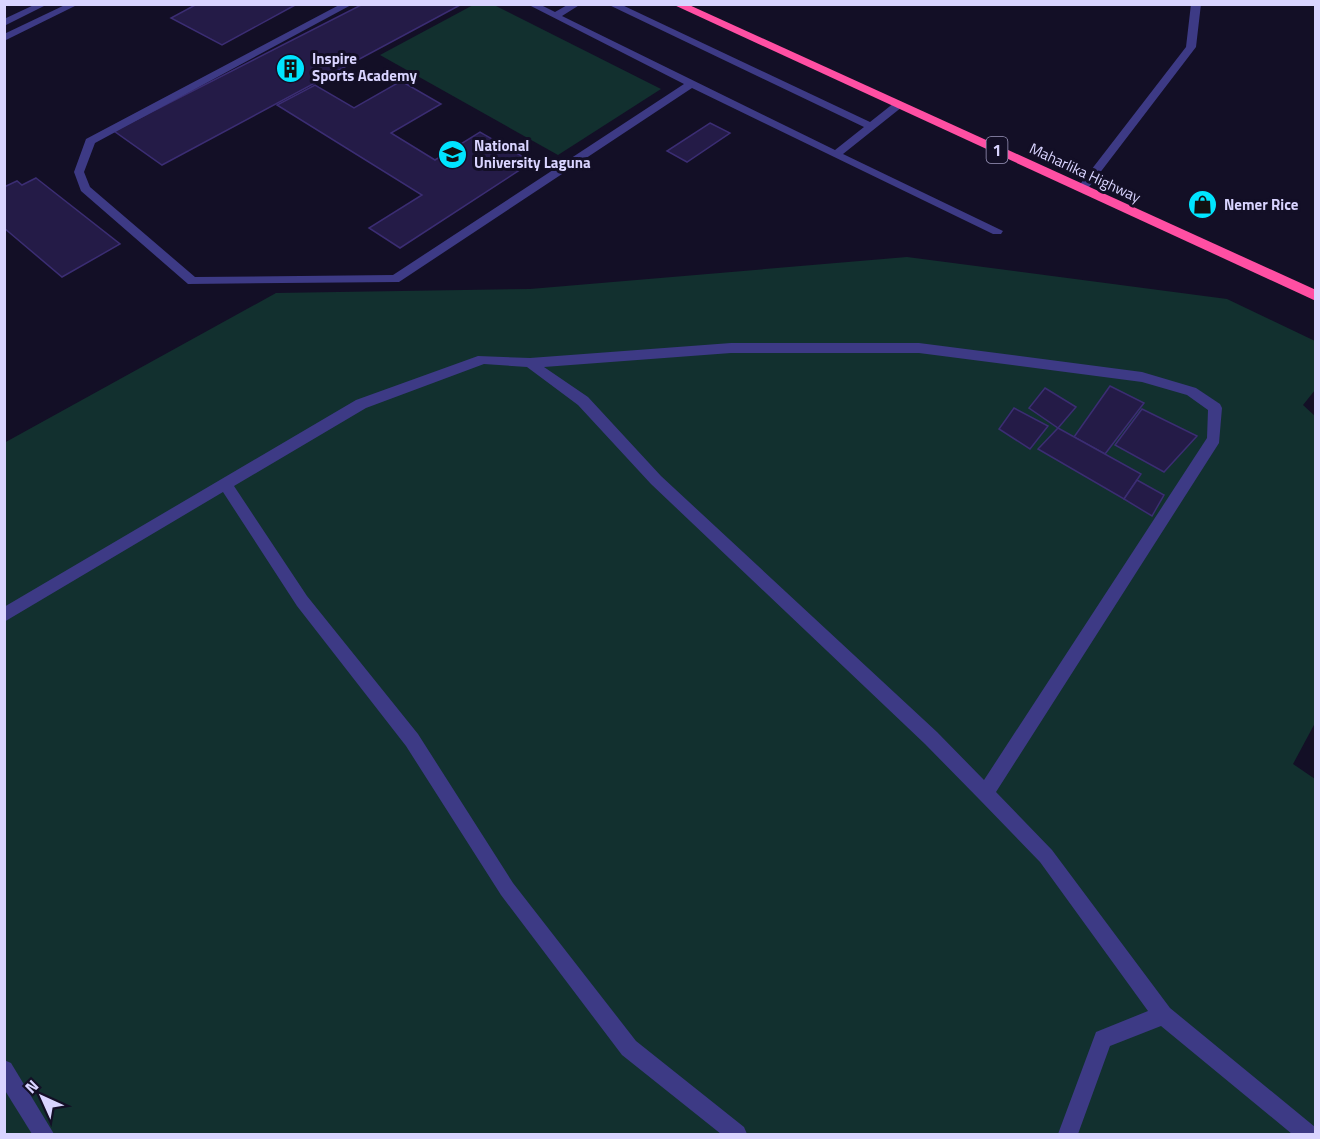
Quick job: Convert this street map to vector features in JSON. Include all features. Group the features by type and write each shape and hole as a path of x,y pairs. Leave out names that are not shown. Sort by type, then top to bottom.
{"highway":[{"name":"Maharlika Highway","path":"677,4 1316,296"}],"street":[{"path":"4,23 44,4"},
{"path":"4,38 75,4"},
{"path":"350,4 90,141 79,172 84,189 192,281 395,279 691,84"},
{"path":"531,4 836,155 997,231"},
{"path":"555,16 577,4"},
{"path":"611,4 871,127"},
{"path":"1082,189 1191,47 1196,4"},
{"path":"836,155 898,105"},
{"path":"4,615 361,404 483,359 531,363 731,348 919,348 1142,377 1191,391 1215,408 1214,439 985,793"},
{"path":"531,363 583,401 656,480 932,738 1046,856 1163,1015 1308,1134"},
{"path":"225,483 302,601 412,740 507,889 629,1048 737,1134"},
{"path":"1068,1134 1103,1039 1163,1015"},
{"path":"4,1070 44,1134"}],"green space":[{"path":"475,4 494,5 661,89 558,155 380,55"},
{"path":"907,257 1227,299 1315,341 1315,390 1303,405 1316,417 1315,723 1293,764 1315,779 1315,1134 5,1134 4,443 276,293 530,289"}],"building":[{"path":"197,4 297,4 222,45 171,18"},
{"name":"Inspire Sports Academy","path":"363,4 462,4 162,165 114,131"},
{"path":"401,81 441,104 391,133 435,160 480,132 532,162 400,248 369,228 422,195 277,105 315,85 354,108"},
{"path":"710,123 730,133 687,162 667,151"},
{"path":"36,178 120,244 62,277 4,228 4,187 17,181 22,185"},
{"path":"1110,386 1144,403 1105,454 1074,437"},
{"path":"1045,388 1076,407 1058,428 1029,408"},
{"path":"1014,408 1048,426 1030,449 999,429"},
{"path":"1142,409 1197,436 1164,472 1115,445"},
{"path":"1058,428 1141,474 1124,499 1038,449"},
{"path":"1137,480 1164,495 1152,516 1124,499"}],"place":[{"name":"Inspire Sports Academy","path":"291,68"},
{"name":"National University Laguna","path":"453,155"},
{"name":"Nemer Rice","path":"1203,205"}]}
